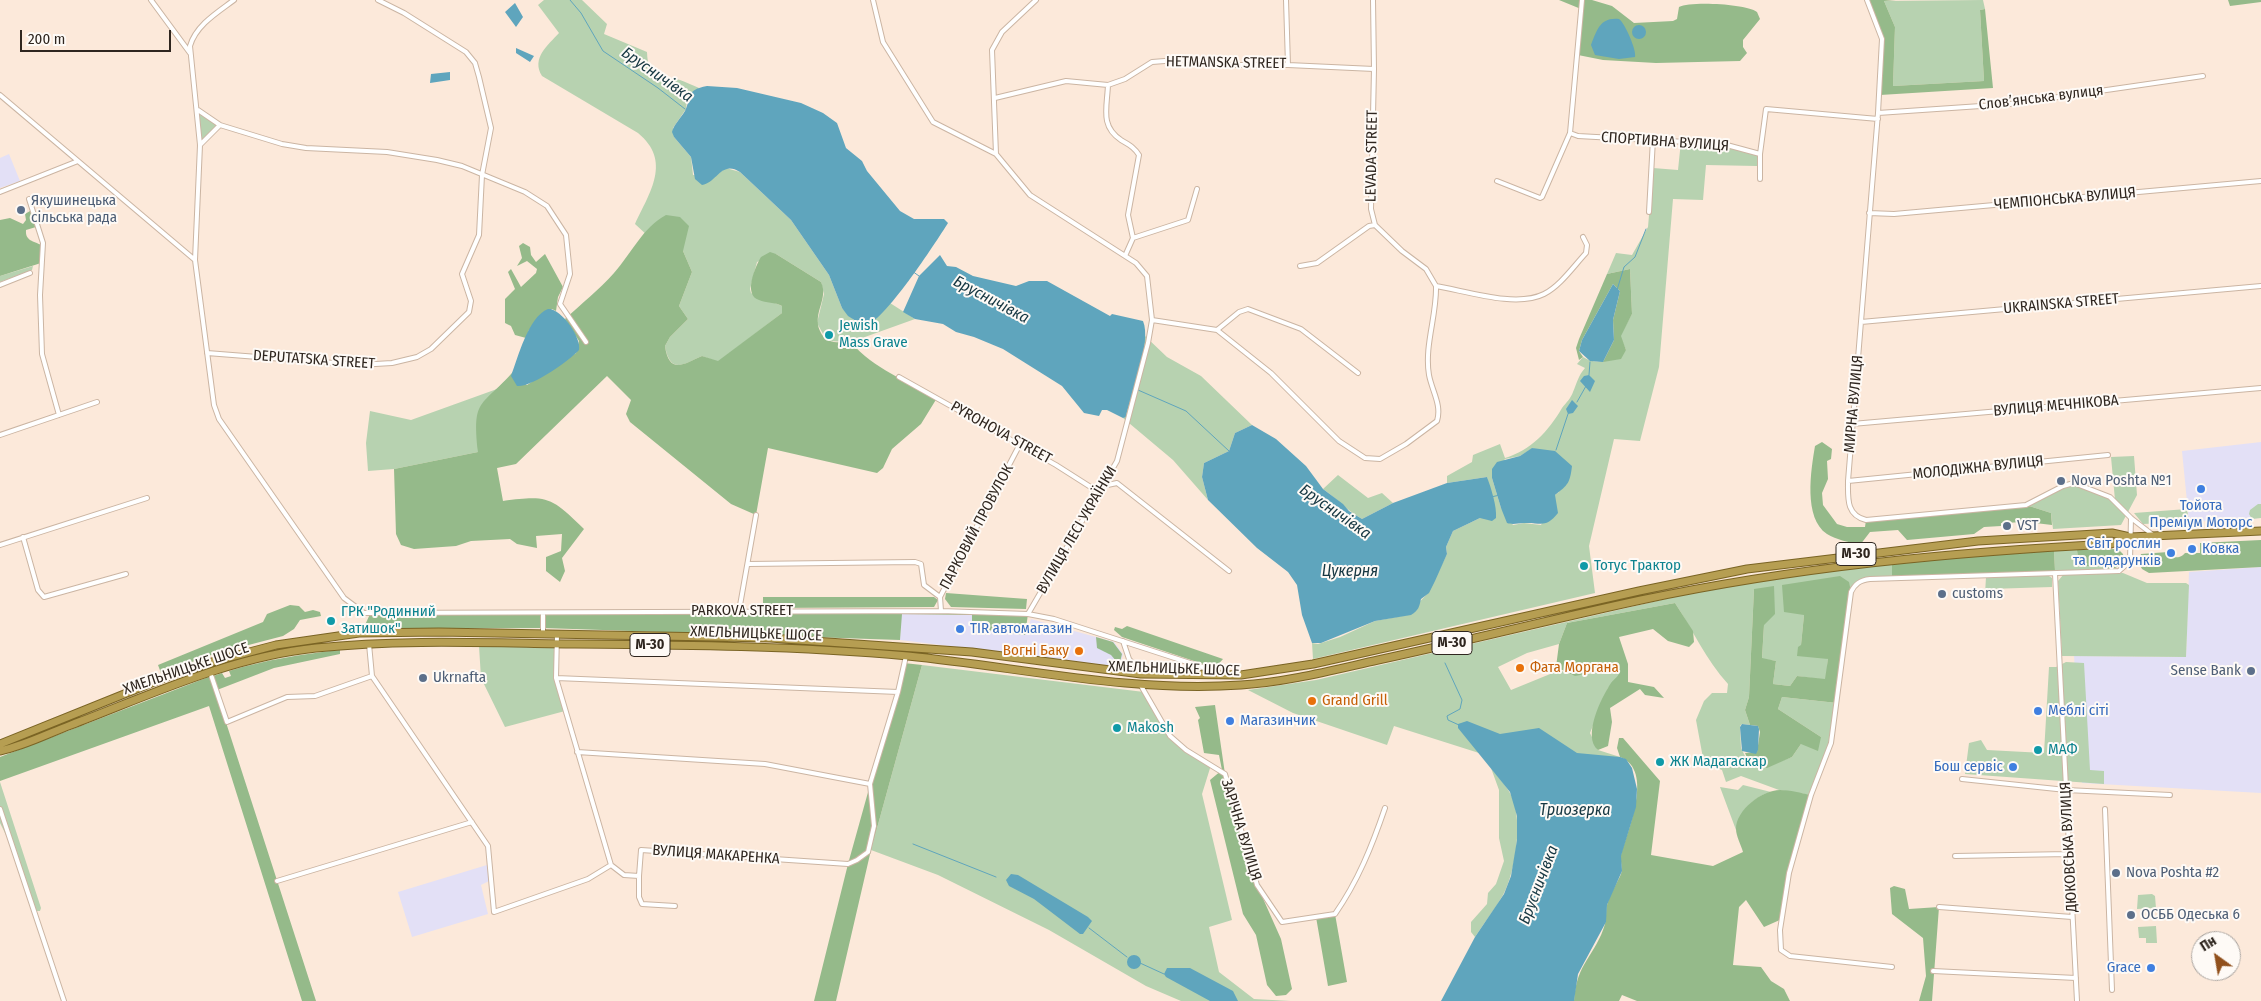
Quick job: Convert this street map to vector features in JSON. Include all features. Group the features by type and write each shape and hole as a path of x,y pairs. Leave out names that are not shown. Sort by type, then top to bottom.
{"highway":[{"name":"М-30","path":"2130,537 2261,531"},
{"name":"ХМЕЛЬНИЦЬКЕ ШОСЕ","path":"0,744 164,678 214,661 276,645 368,633 439,632 770,638 972,652 1141,674 1228,676 1271,672 1314,664 1639,591 1747,570 1978,541 2112,533 2130,537"},
{"name":"ХМЕЛЬНИЦЬКЕ ШОСЕ","path":"0,752 210,672 296,650 369,644 770,647 906,656 1140,684 1244,685 1315,674 1642,600 1748,580 1888,560 1977,552 2111,544 2130,537"},
{"path":"368,633 369,644"},
{"path":"1140,684 1141,674"}],"street":[{"path":"151,0 190,53"},
{"path":"207,353 195,260 200,145 198,110 190,53 192,41 202,27 212,16 234,0"},
{"path":"378,0 404,13 466,52 475,63 491,128 482,175"},
{"path":"873,0 882,42 933,122 996,154"},
{"path":"996,154 992,50 1002,32 1036,0"},
{"path":"1286,0 1288,65"},
{"name":"LEVADA STREET","path":"1373,0 1374,69 1371,209 1375,225"},
{"path":"1497,181 1541,198 1570,133 1582,0"},
{"name":"МИРНА ВУЛИЦЯ","path":"1867,0 1882,34 1878,119 1848,481 1850,508 1857,516 1866,520 2026,505 2063,486 2074,483 2110,497 2131,518 2154,536"},
{"name":"HETMANSKA STREET","path":"1108,85 1125,78 1152,62 1190,60 1217,65 1288,65 1374,69"},
{"name":"Словʼянська вулиця","path":"1878,113 2010,104 2203,76"},
{"path":"995,98 1066,81 1108,85 1107,127 1111,133 1134,147 1139,155 1128,215 1133,238 1126,256"},
{"path":"0,95 195,260"},
{"path":"1760,180 1760,154 1766,109 1878,119"},
{"path":"198,110 220,126 288,145 405,154 446,162 535,197 547,206 563,228 570,274 560,304 586,342"},
{"path":"200,145 220,126"},
{"name":"СПОРТИВНА ВУЛИЦЯ","path":"1570,133 1578,136 1723,144 1760,154"},
{"path":"1649,212 1654,140"},
{"name":"ВУЛИЦЯ ЛЕСІ УКРАЇНКИ","path":"996,154 1030,195 1126,256 1147,276 1152,320 1125,436 1117,462 1028,614"},
{"path":"0,192 78,161"},
{"name":"DEPUTATSKA STREET","path":"207,353 373,366 413,358 431,349 466,318 471,308 462,274 479,235 482,175"},
{"name":"ЧЕМПІОНСЬКА ВУЛИЦЯ","path":"1869,213 1894,214 2261,181"},
{"path":"1133,238 1188,220 1197,189"},
{"path":"29,199 44,243 40,295 42,354 59,415"},
{"path":"1152,320 1217,330 1271,372 1339,440 1365,458 1380,459 1431,428 1437,421 1439,414 1429,375 1428,355 1436,286 1426,269 1402,251 1375,225 1369,226 1317,263 1300,266"},
{"path":"1436,286 1529,300 1545,293 1586,253 1583,237"},
{"path":"0,286 30,273"},
{"name":"UKRAINSKA STREET","path":"1861,322 2261,286"},
{"path":"1217,330 1239,312 1248,309 1301,329 1358,373"},
{"name":"PARKOVA STREET","path":"207,353 214,406 220,419 344,598 358,609 370,614 738,611 941,611 1028,614 1054,619 1123,640 1228,676"},
{"name":"PYROHOVA STREET","path":"899,377 1020,444 1100,493"},
{"name":"ВУЛИЦЯ МЕЧНІКОВА","path":"1852,424 2261,388"},
{"path":"0,435 97,402"},
{"name":"ПАРКОВИЙ ПРОВУЛОК","path":"941,611 940,597 1020,444"},
{"name":"МОЛОДІЖНА ВУЛИЦЯ","path":"1848,481 2108,456"},
{"path":"1103,486 1117,483 1229,571"},
{"path":"0,544 147,498"},
{"path":"738,611 756,515"},
{"path":"1892,967 1790,956 1781,950 1780,930 1789,872 1811,795 1831,743 1851,592 1859,582 1870,579 2113,572 2124,568 2130,561 2131,518"},
{"path":"23,537 38,590 44,597 126,574"},
{"path":"748,564 915,562 921,564 924,568 924,585 940,597"},
{"name":"ДЮКОВСЬКА ВУЛИЦЯ","path":"2055,574 2077,1001"},
{"path":"542,634 543,612"},
{"path":"369,644 372,676 490,850 494,912 585,880 611,865 556,678 557,634"},
{"path":"1123,640 1129,659 1141,674"},
{"path":"577,752 765,764 870,784 898,692 906,656"},
{"path":"210,672 227,722 287,697 315,696 372,676"},
{"path":"556,678 898,692"},
{"name":"ЗАРІЧНА ВУЛИЦЯ","path":"1140,684 1170,736 1186,750 1225,774 1257,885 1282,922 1335,914 1351,890 1369,855 1386,808"},
{"path":"1962,779 2066,790 2170,795"},
{"name":"ВУЛИЦЯ МАКАРЕНКА","path":"611,865 624,875 639,876 641,850 848,864 868,852 874,826 870,784"},
{"path":"0,809 64,1001"},
{"path":"2105,809 2112,990"},
{"path":"277,881 472,822"},
{"path":"1955,856 2069,854"},
{"path":"639,876 639,898 642,904 675,906"},
{"path":"1939,907 2072,917"},
{"path":"1933,971 2076,978"}],"shaded area":[{"path":"9,154 20,181 0,188 0,158"},
{"path":"2261,442 2261,518 2189,522 2182,451"},
{"path":"2261,567 2261,793 2082,783 2074,656 2186,657 2189,572"},
{"path":"901,614 972,615 972,628 1025,635 1031,619 1114,642 1123,654 1121,662 1114,666 900,640"},
{"path":"487,865 489,881 481,885 488,914 412,937 398,892"}],"green space":[{"path":"544,0 582,0 607,24 604,34 647,52 652,72 699,88 687,99 686,109 673,128 674,137 691,157 693,175 713,177 726,168 740,172 791,220 829,275 842,308 858,324 869,325 890,303 915,319 851,342 827,341 817,323 824,294 821,282 776,254 757,262 750,289 751,293 782,306 782,313 718,362 702,356 679,365 670,361 665,346 670,337 688,319 679,306 692,272 683,251 648,236 635,224 652,189 656,166 654,155 648,144 638,133 542,76 538,63 542,52 559,33 538,5"},
{"path":"1559,0 1592,0 1612,6 1634,23 1673,21 1677,19 1679,7 1695,4 1718,4 1751,9 1757,12 1760,19 1743,40 1743,47 1747,53 1740,61 1656,63 1603,60 1578,55 1581,9"},
{"path":"1867,0 1896,0 1884,1 1895,27 1893,86 1984,81 1980,10 1985,9 1993,88 1880,95 1882,34"},
{"path":"1983,0 1985,9 1980,10 1984,81 1893,86 1895,27 1884,1"},
{"path":"2228,0 2261,0 2261,2 2230,6"},
{"path":"198,110 220,125 200,145"},
{"path":"1681,141 1723,144 1760,154 1757,166 1706,165 1703,200 1673,199 1659,367 1640,441 1614,439 1589,546 1595,593 1313,659 1312,643 1318,644 1340,637 1375,621 1407,615 1427,594 1447,554 1446,547 1453,531 1480,518 1491,497 1487,477 1447,483 1447,476 1472,462 1473,455 1500,444 1505,458 1531,445 1551,425 1571,396 1585,368 1577,364 1583,357 1599,361 1626,350 1620,336 1632,314 1630,269 1607,274 1616,253 1632,255 1648,227 1653,168 1678,170","holes":["1533,448 1559,492 1555,495 1541,525 1524,523 1513,525 1501,508 1492,478 1505,459 1520,456"]},
{"path":"30,211 36,227 26,230 26,234 30,240 41,245 41,263 0,276 0,220 10,218 23,224 26,220 25,214"},
{"path":"666,215 680,217 689,226 683,251 692,272 679,306 688,319 670,337 665,346 670,361 678,365 702,356 718,361 782,313 782,306 759,300 752,293 752,280 756,267 761,257 770,252 821,282 823,294 818,324 820,331 826,339 833,342 851,342 880,367 937,398 921,424 892,449 883,468 877,473 768,448 756,515 731,504 630,422 626,414 631,400 607,376 516,464 497,468 503,501 530,498 548,501 564,510 584,529 562,558 565,571 560,582 546,571 546,557 561,551 562,534 536,536 537,548 517,544 510,539 471,541 456,546 414,549 401,545 396,534 394,469 478,452 476,421 481,405 514,371 512,376 527,385 576,353 579,341 565,319 608,279 651,226"},
{"path":"523,243 530,247 531,255 536,262 545,254 563,287 558,297 556,311 552,309 529,330 526,338 515,335 511,326 505,323 505,299 515,289 508,272 511,269 521,287 536,273 537,269 527,261 517,266 522,258 519,246"},
{"path":"33,266 32,270 0,282 0,276"},
{"path":"1630,269 1632,314 1621,336 1626,350 1621,359 1603,362 1614,340 1613,320 1620,291 1613,284 1582,340 1579,351 1583,357 1579,360 1576,348 1607,274"},
{"path":"1145,336 1167,357 1201,376 1252,425 1235,433 1229,451 1204,463 1202,477 1208,500 1173,460 1123,418 1126,416"},
{"path":"514,371 478,452 394,469 368,471 366,443 370,411 411,420 497,389"},
{"path":"1822,442 1832,449 1831,459 1827,461 1828,479 1822,493 1823,505 1837,524 1847,527 1865,527 1866,520 2026,505 2051,513 2052,525 2027,522 2001,523 2001,526 1984,527 1974,534 1907,540 1898,530 1870,532 1860,545 1835,538 1819,527 1814,517 1810,493 1815,446"},
{"path":"2134,456 2137,495 2121,525 2053,529 2051,513 2026,505 2063,486 2074,483 2115,500 2111,457"},
{"path":"1338,475 1368,498 1382,493 1393,503 1362,519 1323,489"},
{"path":"2261,504 2261,518 2252,519 2249,514 2250,510"},
{"path":"2187,509 2189,522 2143,524 2134,513"},
{"path":"2261,540 2261,567 2149,573 2142,569 2139,563 2141,554 2168,552 2168,557 2177,557 2185,553 2200,553 2200,543"},
{"path":"2118,549 2123,554 2124,561 2111,570 2109,566 2079,566 2077,550"},
{"path":"2077,550 2079,566 2109,566 2111,570 2055,571 2054,551"},
{"path":"2054,551 2055,571 1892,576 1892,562"},
{"path":"1892,562 1892,576 1873,576 1859,582 1851,592 1804,615 1801,645 1828,659 1826,680 1797,676 1790,686 1773,684 1776,661 1762,659 1764,625 1754,589 1749,697 1745,710 1750,725 1742,724 1740,726 1741,748 1747,760 1773,764 1792,757 1801,744 1821,737 1778,709 1782,697 1837,703 1831,743 1811,795 1779,790 1741,776 1726,782 1722,770 1708,765 1703,758 1696,720 1704,701 1712,693 1727,693 1728,684 1706,655 1675,603 1567,623 1559,644 1527,653 1498,667 1511,690 1560,670 1575,675 1582,675 1619,669 1620,674 1608,688 1590,733 1598,750 1620,757 1628,763 1471,740 1479,753 1394,726 1387,745 1293,713 1248,690 1316,680 1674,597 1748,583"},
{"path":"2123,573 2147,583 2186,583 2189,585 2186,657 2062,656 2058,581 2063,575"},
{"path":"2046,574 2052,578 2052,587 1989,589 1988,595 1985,594 1986,577"},
{"path":"1840,576 1849,582 1851,592 1837,703 1782,697 1778,709 1821,737 1818,751 1801,744 1792,757 1767,768 1750,764 1745,753 1757,752 1760,732 1758,726 1750,725 1745,710 1749,697 1754,589 1774,586 1775,614 1764,625 1762,658 1776,661 1773,684 1790,686 1797,676 1825,679 1828,659 1797,656 1798,647 1801,645 1804,615 1784,612 1782,585"},
{"path":"946,593 1027,599 1026,609 951,607 945,599"},
{"path":"763,597 934,597 938,600 934,607 767,608 763,603"},
{"path":"1675,603 1693,631 1694,642 1689,647 1668,641 1653,629 1619,637 1628,664 1628,682 1654,687 1664,698 1645,695 1640,689 1610,708 1612,722 1608,746 1598,750 1594,744 1592,727 1598,707 1620,671 1617,668 1575,676 1556,667 1559,644 1567,623"},
{"path":"290,605 299,606 305,612 313,610 320,612 321,616 300,620 294,629 283,636 214,654 161,673 158,665 263,622 267,614"},
{"path":"941,611 1028,614 1025,635 972,628 972,615 902,614 900,640 543,628 366,629 365,625 370,614"},
{"path":"1127,626 1223,659 1215,668 1122,637 1114,630 1115,627 1122,629"},
{"path":"1096,637 1113,642 1122,654 1120,662 1117,662 1111,655 1097,648"},
{"path":"479,646 557,646 556,678 565,711 505,727 481,678"},
{"path":"340,650 340,654 274,668 217,690 213,676 222,673 225,678 231,676 229,671 256,664"},
{"path":"2066,662 2084,663 2090,770 2104,771 2104,784 1965,774 1969,743 1981,740 1987,750 2044,753 2049,667 2056,667"},
{"path":"904,663 922,665 871,850 836,1001 814,1001 848,864"},
{"path":"922,665 1144,692 1176,742 1211,765 1202,794 1232,920 1209,927 1219,972 1254,999 1291,1001 1181,1001 1146,986 1049,930 938,875 871,850"},
{"path":"211,676 316,1001 302,1001 209,706 0,781 0,757"},
{"path":"1215,705 1225,774 1257,885 1281,939 1292,989 1286,995 1276,996 1267,985 1256,935 1243,914 1210,780 1222,770 1219,755 1204,753 1198,720 1200,718 1195,707"},
{"path":"1619,738 1623,738 1660,781 1651,855 1713,866 1743,852 1736,832 1737,822 1740,815 1751,802 1766,793 1780,790 1811,795 1789,873 1782,919 1764,927 1746,900 1739,907 1733,965 1761,967 1771,981 1784,989 1790,1001 1637,1001 1622,995 1619,1001 1574,1001 1578,977 1601,935 1606,921 1607,905 1621,874 1621,855 1636,802 1636,775 1630,764 1620,757 1617,748"},
{"path":"1491,768 1510,793 1514,803 1517,816 1517,844 1508,885 1475,937 1471,932 1471,922 1487,904 1488,893 1496,884 1504,861 1499,838 1499,790"},
{"path":"0,782 41,908 40,911 34,911 13,849 0,823"},
{"path":"1743,785 1771,792 1764,794 1748,806 1736,830 1720,787 1738,790"},
{"path":"1894,886 1905,889 1909,909 1939,907 1932,1001 1919,1001 1926,976 1923,938 1892,914 1890,888"},
{"path":"2152,894 2155,896 2156,908 2137,909 2138,895"},
{"path":"1335,914 1347,982 1328,986 1316,917"},
{"path":"2156,926 2157,943 2146,943 2146,938 2139,938 2138,927"}],"water":[{"path":"515,3 523,17 516,27 505,12"},
{"path":"1619,19 1630,37 1635,57 1619,59 1595,55 1591,45 1600,26 1607,20"},
{"path":"1639,25 1644,27 1646,32 1644,37 1639,39 1634,37 1632,32 1634,27"},
{"path":"516,48 534,56 530,62 516,53"},
{"path":"450,72 450,80 430,83 431,74"},
{"path":"707,86 737,88 801,103 823,113 837,123 846,148 862,161 867,171 900,211 914,219 944,219 948,223 909,281 873,322 864,326 848,316 842,308 829,275 791,220 740,172 734,169 724,170 712,180 702,185 695,179 691,157 672,132 685,111 692,92"},
{"path":"940,255 947,266 956,267 973,276 1016,286 1029,281 1047,281 1110,316 1112,314 1143,321 1145,342 1143,355 1126,417 1123,418 1107,410 1102,410 1099,416 1084,413 1062,386 1003,349 956,332 943,324 915,319 903,312 919,276"},
{"path":"1613,284 1620,291 1613,320 1614,340 1603,362 1590,361 1579,351 1582,340"},
{"path":"548,309 559,313 570,325 577,338 579,350 540,378 531,383 517,386 511,376 529,329 541,313"},
{"path":"1589,375 1595,381 1590,392 1580,381 1584,376"},
{"path":"1572,400 1578,406 1573,413 1568,414 1566,409"},
{"name":"Цукерня","path":"1252,425 1276,439 1306,466 1323,489 1349,511 1362,519 1393,503 1447,483 1487,477 1495,503 1496,518 1492,521 1480,518 1453,531 1446,547 1447,554 1435,581 1429,593 1421,599 1414,613 1375,621 1321,643 1312,643 1302,615 1297,585 1288,572 1257,548 1208,500 1202,477 1204,463 1229,451 1235,433"},
{"path":"1532,448 1555,451 1572,466 1566,486 1555,495 1558,513 1550,521 1542,524 1507,523 1492,478 1492,469 1497,462 1520,456"},
{"name":"Триозерка","path":"1467,721 1500,734 1539,728 1577,753 1620,757 1626,759 1632,768 1637,789 1636,807 1621,856 1622,871 1607,905 1606,922 1578,974 1574,1001 1441,1001 1475,937 1504,894 1511,876 1517,840 1517,816 1510,792 1458,728 1458,724"},
{"path":"1742,724 1758,726 1758,750 1756,754 1742,751 1740,727"},
{"path":"1011,874 1018,875 1088,917 1092,921 1083,934 1080,934 1034,899 1009,886 1006,880"},
{"path":"1134,955 1139,957 1141,962 1139,967 1134,969 1129,967 1127,962 1129,957"},
{"path":"1167,968 1190,968 1233,991 1238,1001 1210,1001 1166,977 1164,974"}],"waterway":[{"name":"Брусничівка","path":"570,0 581,13 603,51 658,88 685,109"},
{"path":"1617,290 1624,267 1635,257 1646,229"},
{"name":"Брусничівка","path":"912,271 919,276"},
{"path":"1589,375 1590,362"},
{"path":"1577,402 1586,386"},
{"name":"Брусничівка","path":"1138,390 1186,411 1229,451"},
{"path":"1556,450 1568,414"},
{"path":"1491,497 1500,495"},
{"name":"Брусничівка","path":"1445,663 1462,700 1460,709 1447,716 1448,720 1459,725"},
{"path":"913,844 996,877"},
{"path":"1089,928 1127,957"},
{"path":"1140,963 1164,974"}],"place":[{"name":"Якушинецька сільська рада","path":"21,210"},
{"name":"Jewish Mass Grave","path":"829,335"},
{"name":"Nova Poshta №1","path":"2061,481"},
{"name":"Тойота Преміум Моторс","path":"2201,489"},
{"name":"VST","path":"2007,526"},
{"name":"Ковка","path":"2192,549"},
{"name":"Світ рослин та подарунків","path":"2171,553"},
{"name":"Тотус Трактор","path":"1584,566"},
{"name":"customs","path":"1942,594"},
{"name":"ГРК \"Родинний Затишок\"","path":"331,621"},
{"name":"TIR автомагазин","path":"960,629"},
{"name":"Вогні Баку","path":"1079,651"},
{"name":"Фата Моргана","path":"1520,668"},
{"name":"Sense Bank","path":"2251,671"},
{"name":"Ukrnafta","path":"423,678"},
{"name":"Grand Grill","path":"1312,701"},
{"name":"Меблі сіті","path":"2038,711"},
{"name":"Магазинчик","path":"1230,721"},
{"name":"Makosh","path":"1117,728"},
{"name":"МАФ","path":"2038,750"},
{"name":"ЖК Мадагаскар","path":"1660,762"},
{"name":"Бош сервіс","path":"2013,767"},
{"name":"Nova Poshta #2","path":"2116,873"},
{"name":"ОСББ Одеська 6","path":"2131,915"},
{"name":"Grace","path":"2151,968"}]}
